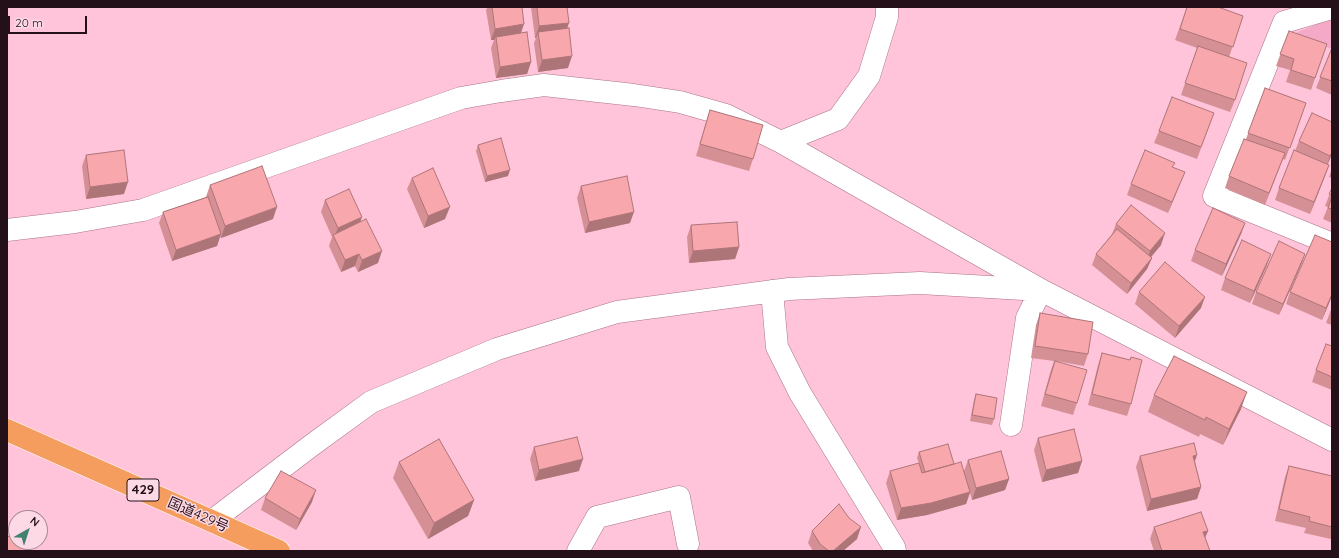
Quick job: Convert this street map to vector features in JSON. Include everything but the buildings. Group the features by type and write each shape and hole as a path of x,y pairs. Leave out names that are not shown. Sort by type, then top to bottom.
{"highway":[{"name":"国道429号","path":"7,430 279,551"}],"street":[{"path":"781,142 838,119 870,76 887,17 887,7"},
{"path":"1332,8 1284,22 1214,196 1332,244"},
{"path":"7,230 75,222 143,210 461,98 501,91 544,86 634,95 680,102 726,115 781,142 1041,290 1332,440"},
{"path":"212,521 371,402 497,349 617,312 789,289 920,283 1041,290"},
{"path":"1011,425 1028,318 1041,290"},
{"path":"772,291 777,347 800,393 894,547 895,551"},
{"path":"578,551 597,517 679,497 688,544"}],"shaded area":[{"path":"1332,18 1332,49 1293,34"}]}
